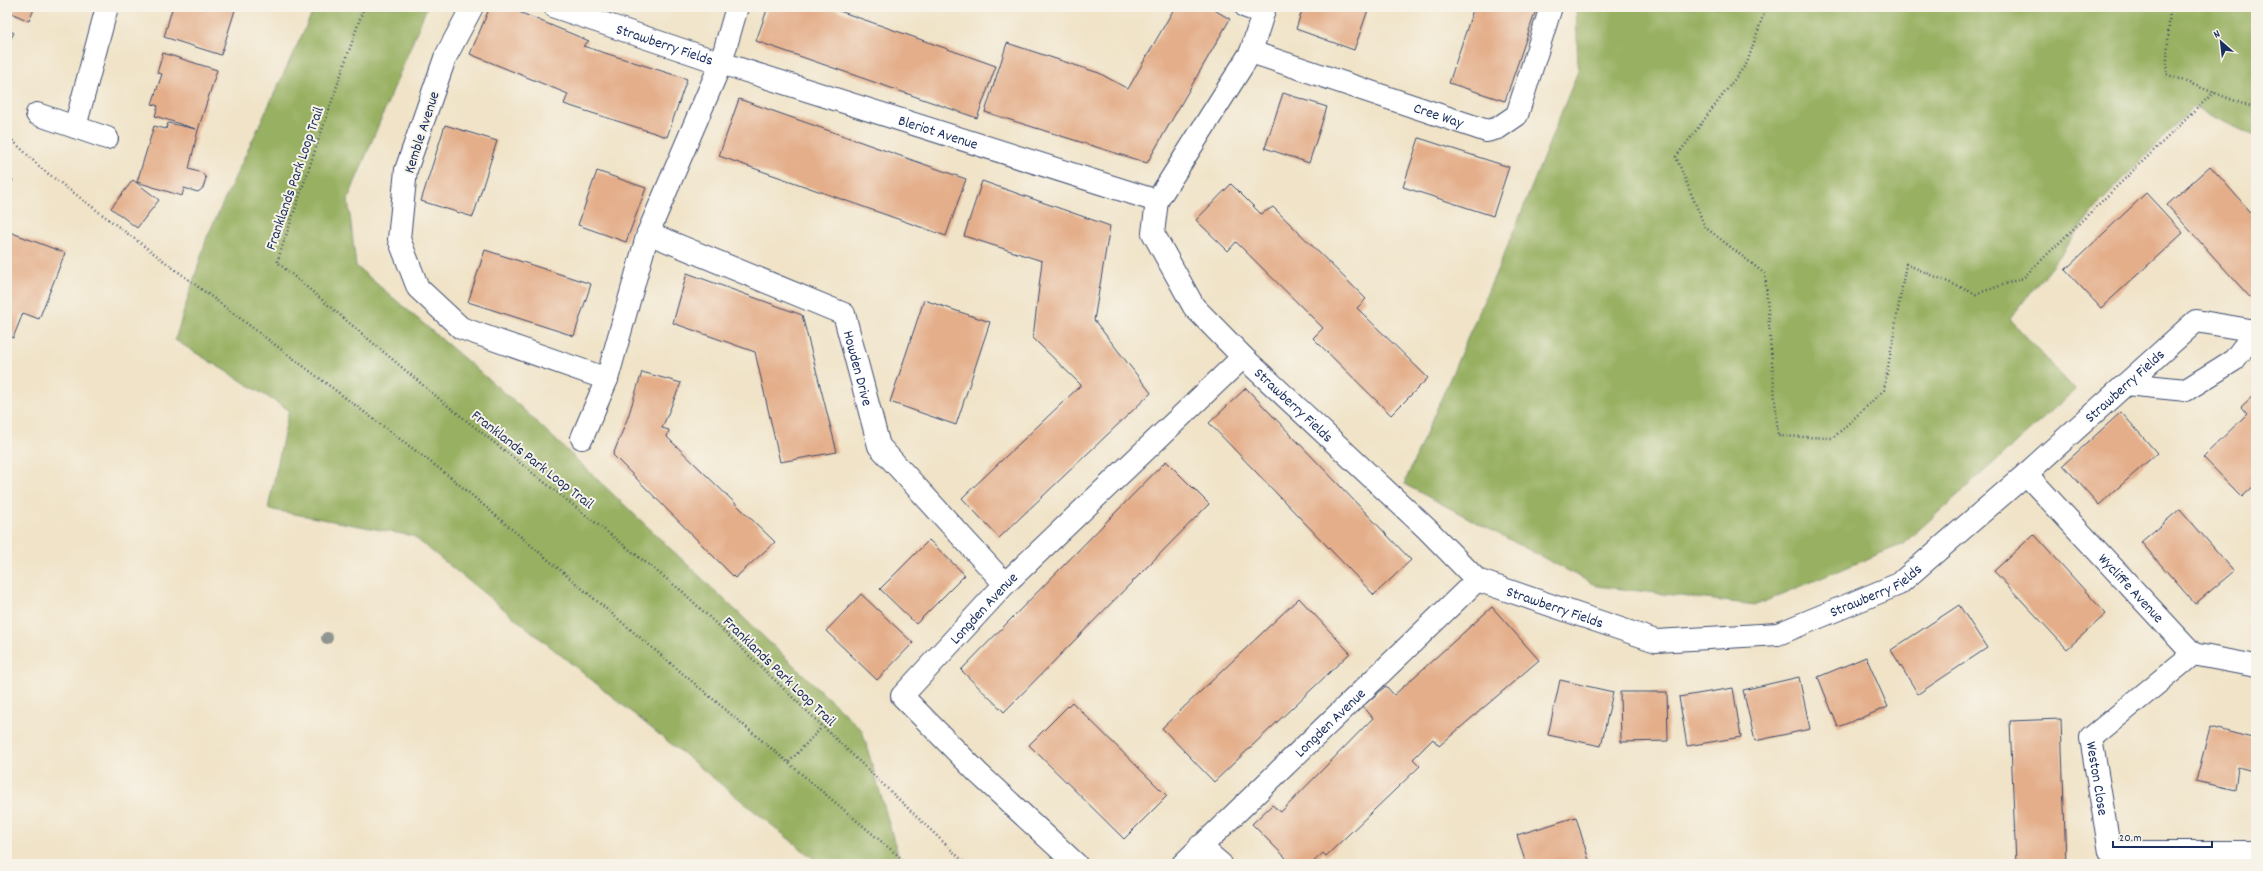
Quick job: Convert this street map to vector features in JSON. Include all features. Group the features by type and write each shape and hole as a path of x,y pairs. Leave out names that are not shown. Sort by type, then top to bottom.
{"street":[{"path":"75,127 107,7"},
{"name":"Kemble Avenue","path":"472,7 445,58 406,170 399,239 418,288 460,328 607,379"},
{"name":"Strawberry Fields","path":"555,7 721,63 737,7"},
{"name":"Cree Way","path":"1251,52 1487,131 1498,128 1517,115 1551,7"},
{"name":"Strawberry Fields","path":"1258,9 1251,52 1157,201 1153,233 1190,301 1194,307 1243,357 1428,529 1476,580 1656,641 1778,634 1899,584 2026,474 2196,322 2256,331"},
{"path":"582,438 607,379 648,233 721,63"},
{"name":"Bleriot Avenue","path":"721,63 1157,201"},
{"path":"37,114 107,138"},
{"name":"Howden Drive","path":"648,233 844,314 878,446 1005,584"},
{"path":"2126,384 2186,390 2234,360 2256,331"},
{"name":"Longden Avenue","path":"1076,864 978,773 902,696 1005,584 1243,357"},
{"name":"Wycliffe Avenue","path":"2026,474 2193,654"},
{"name":"Longden Avenue","path":"1183,864 1476,580"},
{"path":"2193,654 2256,666"},
{"name":"Weston Close","path":"2193,654 2091,738 2110,852 2256,852"},
{"path":"1200,846 1221,864"}],"path":[{"name":"Franklands Park Loop Trail","path":"364,7 277,262 443,402 683,592 966,864"},
{"path":"1766,7 1747,63 1676,157 1705,227 1765,274 1778,436 1833,438 1884,390 1906,264 1976,294 2023,278 2214,92"},
{"path":"2170,7 2166,74 2256,108"},
{"path":"7,135 42,168 449,476 908,864"},
{"path":"788,762 822,727"}],"green space":[{"path":"315,7 427,7 348,199 356,266 522,408 862,730 898,855 893,864 820,864 413,536 268,509 289,410 175,340 207,237"},
{"path":"1576,7 2256,7 2256,137 2193,107 2100,203 2010,319 2075,390 1903,544 1756,605 1597,586 1404,484 1512,236 1578,71"}],"building":[{"path":"7,7 35,7 29,21 7,11"},
{"path":"168,7 236,7 221,55 164,37 172,9"},
{"path":"490,7 507,7 589,41 583,46 687,79 667,137 564,104 568,94 470,54"},
{"path":"768,7 828,7 996,66 977,118 756,41"},
{"path":"1175,7 1209,7 1230,19 1147,163 985,112 1007,43 1099,73 1128,89"},
{"path":"1303,7 1369,7 1354,50 1296,29"},
{"path":"1474,7 1537,7 1505,101 1449,83"},
{"path":"7,29 14,33 7,45"},
{"path":"163,53 217,70 198,130 189,169 202,173 206,178 203,188 198,192 184,188 182,196 137,182 154,126 166,129 168,123 196,129 155,116 158,106 152,104 162,74 157,73"},
{"path":"1283,93 1327,107 1309,163 1265,148"},
{"path":"739,99 966,179 946,236 719,156"},
{"path":"445,125 497,141 473,217 421,201"},
{"path":"1419,138 1509,167 1493,216 1403,187"},
{"path":"2210,166 2256,218 2256,304 2167,205"},
{"path":"597,171 646,188 626,242 578,225"},
{"path":"7,177 13,180 7,190"},
{"path":"133,180 159,200 137,228 111,208"},
{"path":"982,181 1110,226 1094,320 1151,393 999,538 962,498 1081,385 1033,338 1042,261 964,236"},
{"path":"1231,184 1261,214 1273,207 1366,299 1357,308 1428,378 1391,415 1313,338 1323,328 1236,242 1228,251 1196,220"},
{"path":"2146,193 2183,233 2101,308 2065,270"},
{"path":"7,231 65,253 39,319 23,313 13,338 7,336"},
{"path":"485,250 591,284 574,336 468,302"},
{"path":"687,273 802,315 837,452 780,462 755,352 673,323"},
{"path":"924,300 990,322 956,425 890,402"},
{"path":"642,372 681,383 662,428 669,430 667,437 775,542 735,578 613,455 628,417"},
{"path":"1246,388 1411,560 1374,595 1209,423"},
{"path":"2256,393 2256,484 2242,497 2203,457 2247,414 2241,407"},
{"path":"2121,412 2157,453 2099,505 2063,465"},
{"path":"1166,461 1209,504 1004,712 961,670"},
{"path":"2180,509 2234,571 2195,604 2141,542"},
{"path":"2034,534 2106,614 2067,649 1994,571"},
{"path":"929,540 965,575 916,624 880,589"},
{"path":"861,594 913,643 877,680 826,631"},
{"path":"1299,598 1350,653 1214,782 1162,728"},
{"path":"1959,605 1987,648 1918,694 1891,650"},
{"path":"1492,607 1539,660 1439,746 1433,739 1413,759 1420,766 1326,856 1323,853 1311,864 1292,864 1252,824 1272,805 1281,812 1373,718 1363,706 1386,686 1394,695"},
{"path":"1866,657 1888,707 1838,727 1818,677"},
{"path":"1799,677 1810,729 1755,741 1743,690"},
{"path":"1560,680 1613,692 1601,746 1548,735"},
{"path":"1733,688 1741,737 1687,746 1679,697"},
{"path":"1620,692 1667,692 1668,741 1621,742"},
{"path":"1072,702 1167,796 1124,839 1029,745"},
{"path":"2061,719 2066,864 2016,864 2010,721"},
{"path":"2210,727 2256,739 2256,772 2238,767 2235,790 2196,781"},
{"path":"1576,817 1590,864 1526,864 1517,835"}]}
